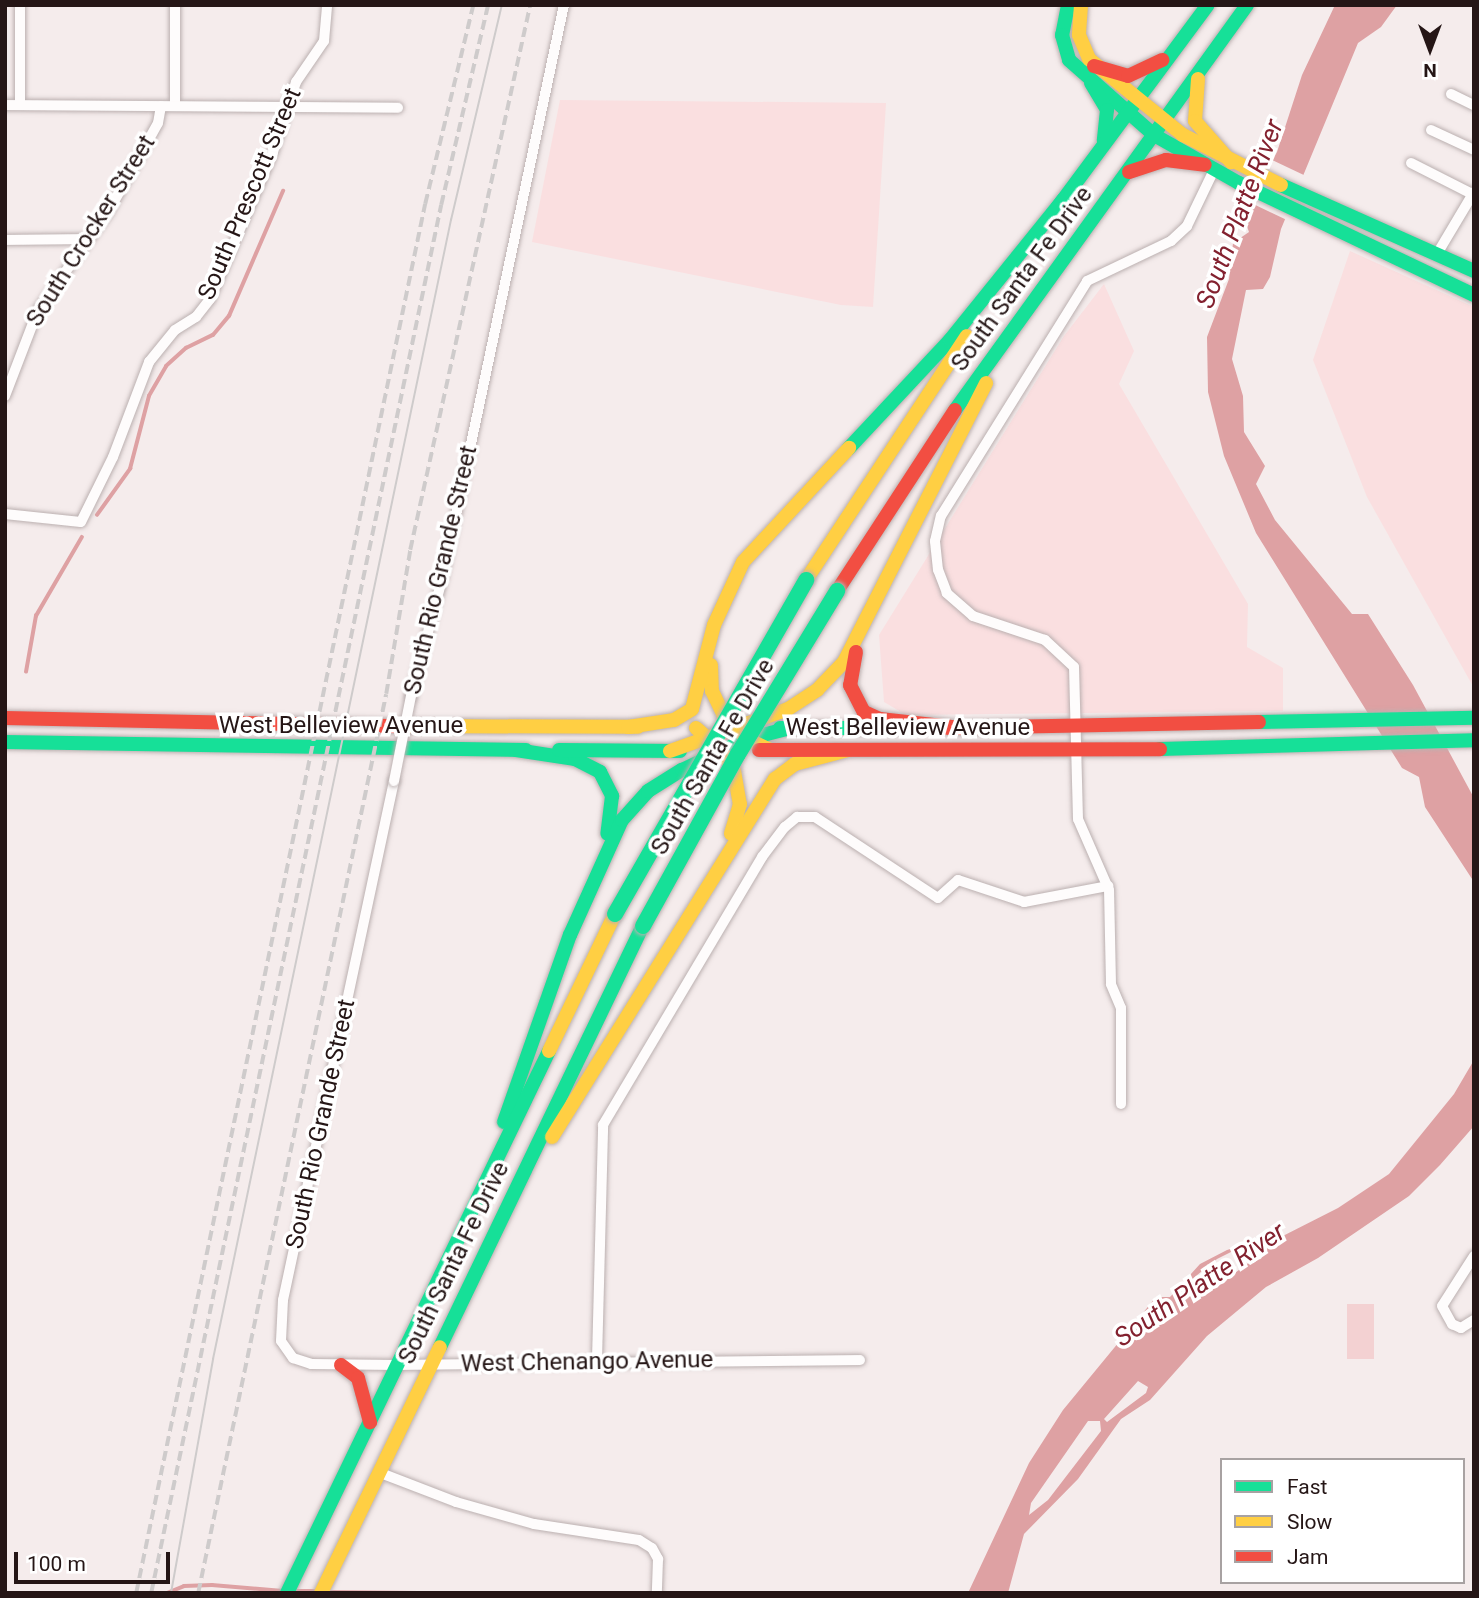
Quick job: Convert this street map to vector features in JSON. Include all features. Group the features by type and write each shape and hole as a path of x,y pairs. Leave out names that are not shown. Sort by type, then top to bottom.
{"main road":[{"path":"1068,5 1062,30 1066,56 1091,83 1154,135 1209,167"},
{"path":"1081,5 1080,41 1094,66 1165,121 1230,162"},
{"name":"South Santa Fe Drive","path":"289,1589 615,914 806,580 1063,200 1208,5"},
{"name":"South Santa Fe Drive","path":"324,1587 643,926 732,765 908,478 1043,285 1129,172 1247,5"},
{"path":"1094,66 1115,75 1135,74 1174,51"},
{"path":"1198,75 1195,121 1242,176 1320,222 1474,295"},
{"path":"1091,83 1107,110 1102,145"},
{"path":"1129,172 1166,160 1242,176 1328,205 1474,271"},
{"path":"628,727 674,720 692,709 720,608 735,575 757,544 950,340 1063,200"},
{"path":"960,728 880,719 860,708 851,692 850,672 873,611 944,459 1043,285"},
{"path":"757,544 730,591 710,664 715,700 741,734 771,750"},
{"path":"467,1218 603,856 622,820 648,791 716,744 788,709 817,690 844,662 873,611"},
{"name":"West Belleview Avenue","path":"5,718 262,725 696,727 741,734 790,728 1076,729 1472,718"},
{"path":"696,727 716,744 734,771 740,804 737,822 713,873"},
{"name":"West Belleview Avenue","path":"5,742 670,751 716,744 771,750 1076,751 1472,740"},
{"path":"516,750 584,762 604,776 612,805 603,856"},
{"path":"490,1244 713,873 780,774 796,764 848,750"},
{"path":"341,1365 362,1385 370,1422"}],"street":[{"path":"20,5 20,104"},
{"path":"175,5 175,106"},
{"name":"South Prescott Street","path":"5,514 80,522 113,457 149,362 175,330 196,317 210,299 273,152 296,82 324,41 327,5"},
{"name":"South Rio Grande Street","path":"281,1341 283,1300 411,696 443,576 564,5"},
{"path":"1451,94 1474,105"},
{"path":"5,104 398,108"},
{"name":"South Crocker Street","path":"5,396 38,310 86,239 107,214 158,123 161,106"},
{"path":"1431,130 1474,149"},
{"path":"1410,163 1473,193 1437,254"},
{"path":"1121,1104 1121,1008 1111,984 1108,886 1078,819 1076,678 1067,657 1045,640 973,616 947,593 937,560 941,516 1087,281 1171,241 1187,226 1209,167"},
{"path":"5,240 86,239"},
{"path":"597,1360 603,1125 762,857 785,827 797,817 815,817 939,898 958,880 1024,902 1108,886"},
{"path":"1474,1256 1442,1306 1452,1324 1461,1328 1474,1320"},
{"name":"West Chenango Avenue","path":"281,1341 293,1358 341,1365 597,1360 860,1360"},
{"path":"378,1472 456,1502 534,1524 639,1540 652,1548 658,1559 657,1593"}],"shaded area":[{"path":"1335,5 1397,5 1381,27 1358,43 1281,229 1270,277 1263,289 1246,290 1232,359 1243,396 1244,432 1265,466 1256,484 1275,520 1352,614 1368,614 1413,685 1474,798 1474,882 1425,807 1419,777 1402,768 1256,533 1224,456 1208,392 1207,337 1229,279 1233,243 1249,232 1243,215 1277,152 1302,75"},
{"path":"560,100 886,103 873,307 841,305 532,242"},
{"path":"1350,251 1474,307 1474,688 1367,497 1313,360"},
{"path":"1104,284 1134,351 1119,384 1248,604 1247,647 1283,668 1283,711 906,715 884,702 879,635 1064,336"},
{"path":"1474,1060 1474,1126 1440,1165 1409,1196 1318,1258 1266,1287 1207,1336 1150,1400 1121,1419 1078,1479 1024,1534 1008,1593 968,1593 1029,1463 1063,1410 1156,1297 1170,1297 1200,1264 1227,1250 1256,1241 1267,1244 1338,1208 1389,1174 1454,1094","holes":["1265,1249 1261,1259 1251,1261 1208,1293 1181,1298 1191,1280 1217,1259 1235,1250","1138,1381 1148,1387 1146,1393 1107,1422 1104,1419","1088,1421 1100,1421 1101,1431 1048,1500 1029,1515 1031,1503"]},
{"path":"1347,1304 1374,1304 1374,1359 1347,1359"}],"pier":[{"path":"1270,159 1308,177 1289,221 1247,201"}],"waterway":[{"path":"97,515 130,469 149,396 166,366 186,348 213,335 229,316 283,191"},
{"path":"26,672 36,616 82,537"},
{"path":"167,1593 184,1586 212,1585 283,1591"},
{"path":"294,1591 314,1591"},
{"path":"329,1592 418,1593"}],"tram line":[{"path":"171,1593 213,1359 451,220 502,5"}],"railway":[{"path":"136,1593 425,204 473,5"},
{"path":"151,1593 441,205 488,5"},
{"path":"198,1593 386,694 410,550 530,5"}],"traffic: fast":[{"path":"1068,5 1062,35 1069,60 1154,135 1239,183 1474,295"},
{"path":"1057,208 1208,5"},
{"path":"955,410 1247,5"},
{"path":"1091,83 1107,110 1104,141"},
{"path":"1281,185 1474,271"},
{"path":"849,448 950,340 1063,200"},
{"path":"615,914 806,580"},
{"path":"643,926 738,754 837,591"},
{"path":"1259,722 1474,718"},
{"path":"780,728 897,728"},
{"path":"504,1122 570,935 622,820 648,791 682,770 747,739 790,728"},
{"path":"1160,749 1474,740"},
{"path":"5,742 526,750"},
{"path":"516,750 575,759 600,772 612,796 607,834"},
{"path":"559,750 680,751"},
{"path":"440,1347 643,926"},
{"path":"287,1593 549,1051"}],"traffic: slow":[{"path":"1081,5 1079,35 1089,59 1183,135 1281,185"},
{"path":"1198,79 1195,121 1231,162"},
{"path":"806,580 967,336"},
{"path":"670,751 788,709 817,690 844,662 986,383"},
{"path":"628,727 674,720 692,709 714,625 743,562 849,448"},
{"path":"711,665 712,691 723,714 747,739 771,750"},
{"path":"401,726 638,727"},
{"path":"696,728 721,750 734,771 740,804 731,834"},
{"path":"552,1137 775,779 795,764 848,750"},
{"path":"549,1051 615,914"},
{"path":"321,1593 440,1347"}],"traffic: jam":[{"path":"1094,66 1128,76 1162,60"},
{"path":"1129,172 1166,160 1205,165"},
{"path":"837,591 955,410"},
{"path":"856,652 850,685 864,712 880,719 960,728"},
{"path":"5,718 401,726"},
{"path":"948,728 1259,722"},
{"path":"759,750 1160,749"},
{"path":"341,1365 358,1378 370,1422"}],"water label":[{"name":"South Platte River","path":"1240,214"},
{"name":"South Platte River","path":"1200,1285"}]}
